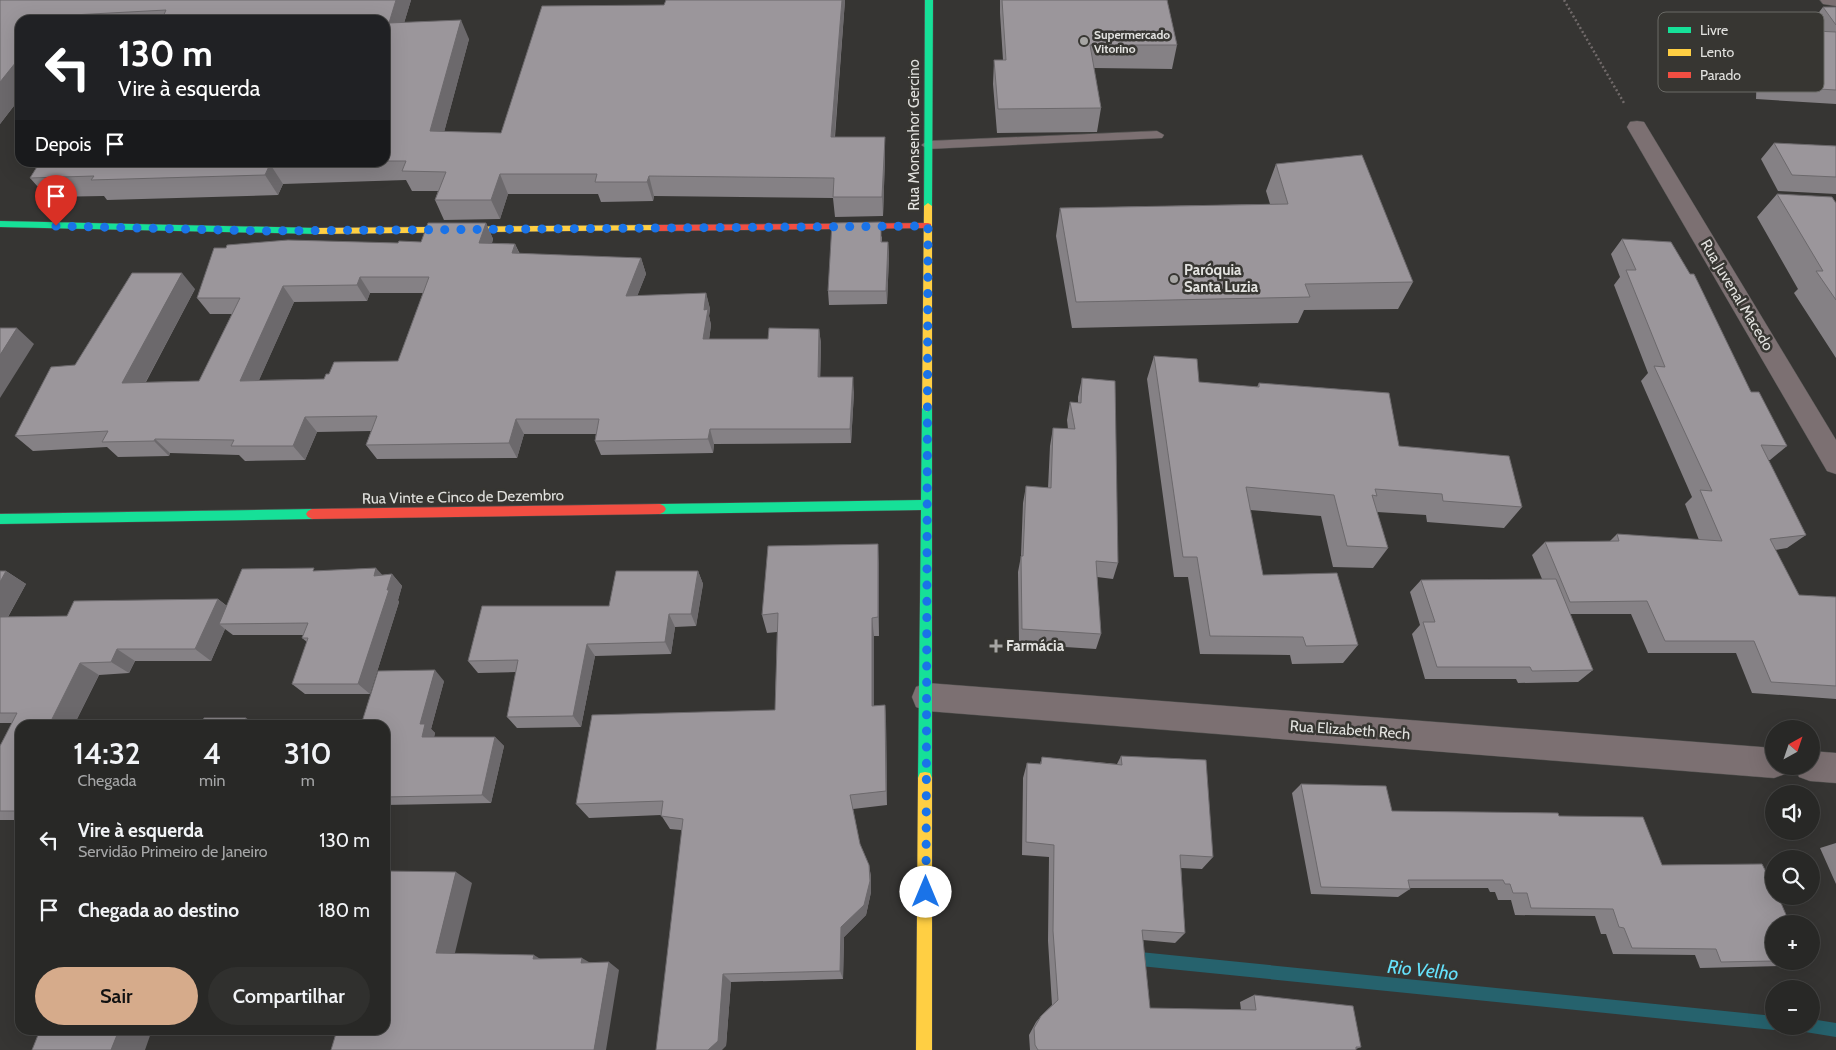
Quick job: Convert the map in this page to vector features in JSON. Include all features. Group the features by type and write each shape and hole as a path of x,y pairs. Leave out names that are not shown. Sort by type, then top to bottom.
{"street":[{"name":"Rua Monsenhor Gercino","path":"924,1050 929,0"},
{"path":"1830,0 1836,1"},
{"name":"Rua Juvenal Macedo","path":"1637,127 1836,463"},
{"path":"0,224 264,231 928,226"},
{"name":"Rua Vinte e Cinco de Dezembro","path":"0,519 927,505"},
{"name":"Rua Elizabeth Rech","path":"927,697 1765,762"},
{"path":"1820,767 1836,768"}],"lane":[{"path":"928,145 1157,135"}],"path":[{"path":"1564,0 1637,127"}],"building":[{"path":"0,0 396,0 390,20 390,15 164,15 166,10 73,15 15,15 15,63 0,82"},
{"path":"666,0 842,0 831,137 885,137 882,197 833,197 834,178 649,176 647,182 595,182 597,174 500,174 491,200 435,200 446,172 402,171 406,161 390,161 390,23 461,20 430,131 501,133 542,6 664,5"},
{"path":"1002,0 1167,0 1177,45 1090,45 1101,108 998,109 994,60 1006,60"},
{"path":"1823,7 1836,7 1836,25"},
{"path":"1824,31 1836,32 1836,90 1824,89"},
{"path":"1774,143 1836,146 1836,177 1792,175"},
{"path":"1362,155 1413,282 1305,284 1310,297 1076,302 1060,208 1288,204 1276,164"},
{"path":"37,167 269,167 265,175 91,180 94,176 30,178"},
{"path":"1777,194 1832,197 1836,203 1836,300 1816,271 1823,271"},
{"path":"881,222 881,242 888,242 886,291 828,291 832,223"},
{"path":"428,223 486,223 479,243 515,244 512,253 641,258 626,296 706,293 704,310 708,309 703,339 768,339 769,328 819,329 818,377 853,377 850,429 710,429 708,439 595,441 599,419 516,419 509,443 366,445 377,416 305,417 293,446 231,446 234,440 155,439 154,441 102,442 108,431 15,436 51,367 75,365 132,273 182,273 122,383 199,381 240,298 197,298 214,248 226,248 227,245 288,240 421,242","holes":["360,277 429,277 398,361 334,362 329,374 326,374 324,379 240,381 283,286 357,285"]},
{"path":"1622,239 1671,242 1690,274 1694,274 1751,392 1759,392 1787,446 1761,445 1806,535 1770,539 1799,595 1836,597 1836,686 1771,682 1754,641 1665,641 1647,601 1570,602 1545,542 1619,541 1617,534 1722,541 1700,490 1712,491 1654,366 1665,367 1626,270 1636,270"},
{"path":"0,328 17,328 0,355"},
{"path":"1154,356 1197,359 1199,382 1259,387 1259,383 1389,393 1399,446 1509,456 1522,507 1443,501 1442,494 1375,489 1377,496 1372,495 1388,548 1347,546 1334,495 1246,487 1263,575 1337,573 1358,645 1306,646 1303,637 1210,636 1197,557 1183,557"},
{"path":"1082,378 1115,381 1118,563 1096,561 1101,634 1022,629 1021,556 1023,556 1026,486 1051,488 1053,428 1075,429 1070,402 1081,403"},
{"path":"878,544 878,617 872,618 872,706 885,705 886,791 850,795 860,844 869,865 870,881 864,905 841,927 840,971 723,974 718,1041 708,1050 656,1050 683,819 661,816 663,801 576,804 592,715 775,710 778,613 762,615 768,546"},
{"path":"314,568 313,571 376,568 374,576 392,574 387,590 389,590 358,684 292,684 308,638 302,638 308,623 219,624 242,569"},
{"path":"0,571 6,571 0,582"},
{"path":"616,571 698,571 691,614 669,614 665,642 587,644 573,716 507,717 518,660 468,661 482,606 609,606"},
{"path":"1556,579 1593,670 1532,671 1530,667 1437,667 1423,622 1435,622 1421,580"},
{"path":"218,599 195,649 117,649 111,662 80,663 52,720 15,720 15,811 0,811 0,746 17,713 0,713 0,617 67,616 74,601"},
{"path":"435,670 420,724 425,724 422,737 495,737 482,795 390,797 390,720 363,720 378,671"},
{"path":"204,718 246,718 245,720 203,720"},
{"path":"1121,756 1206,760 1213,857 1180,855 1185,933 1142,930 1150,1008 1256,1010 1254,995 1353,1006 1361,1047 1356,1047 1356,1050 1038,1050 1035,1045 1034,1028 1041,1016 1058,1000 1053,931 1054,845 1026,842 1027,763 1041,764 1042,757 1122,765"},
{"path":"1301,784 1386,786 1392,811 1558,813 1559,816 1643,817 1662,865 1762,864 1765,870 1765,905 1782,905 1786,915 1765,915 1765,961 1721,962 1716,949 1632,948 1624,928 1619,927 1613,909 1531,908 1527,893 1513,893 1510,884 1505,884 1503,880 1408,880 1410,889 1321,887"},
{"path":"390,871 456,872 436,953 534,955 533,959 582,958 581,963 609,962 594,1050 331,1050 336,1035 390,1035"},
{"path":"38,1035 117,1035 111,1050 32,1050"}],"waterway":[{"name":"Rio Velho","path":"1130,958 1765,1022"},
{"name":"Rio Velho","path":"1820,1028 1836,1030"}],"traffic: fast":[{"path":"928,206 929,0"},
{"path":"0,224 317,231"},
{"path":"925,778 927,408"},
{"path":"660,509 927,505"},
{"path":"0,519 312,514"}],"traffic: slow":[{"path":"927,408 928,206"},
{"path":"317,231 656,228"},
{"path":"924,1050 925,778"}],"traffic: jam":[{"path":"656,228 928,226"},
{"path":"312,514 660,509"}],"place":[{"name":"Supermercado Vitorino","path":"1084,41"},
{"name":"Paróquia Santa Luzia","path":"1174,279"},
{"name":"Farmácia","path":"996,646"}],"route":[{"path":"56,226 264,231 928,226 926,892"}]}
